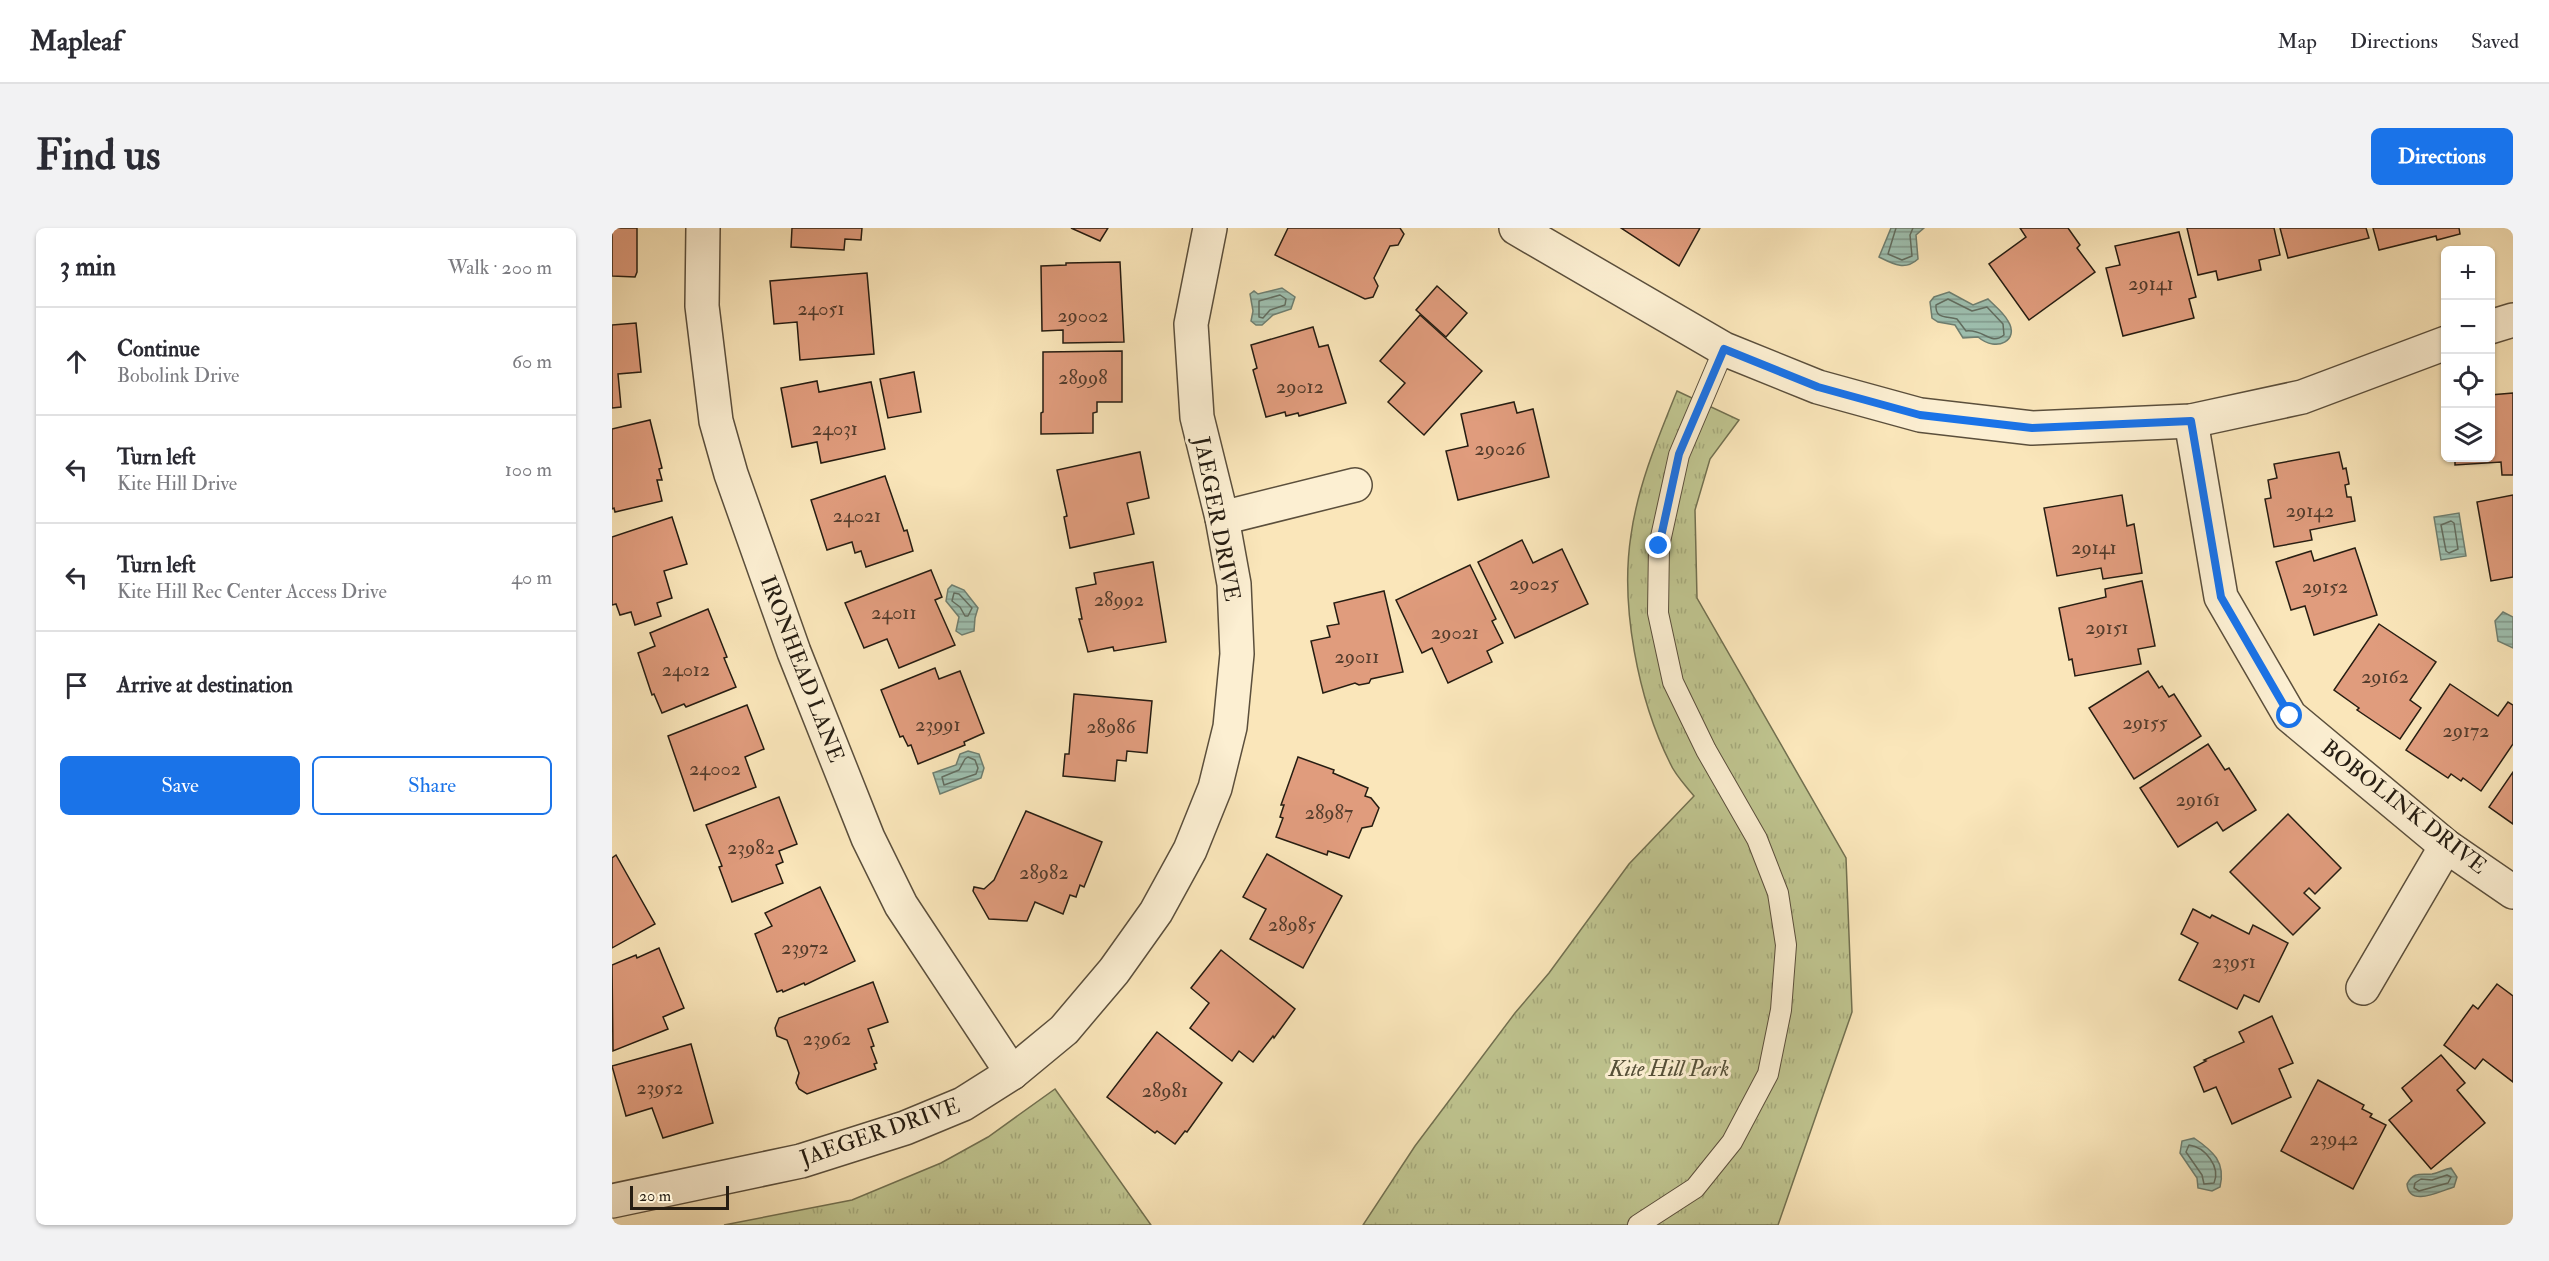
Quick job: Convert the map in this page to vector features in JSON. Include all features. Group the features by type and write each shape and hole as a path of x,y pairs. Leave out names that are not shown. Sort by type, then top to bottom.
{"street":[{"name":"IRONHEAD LANE","path":"704,228 702,306 716,421 731,474 794,652 868,838 901,905 1012,1073"},
{"name":"JAEGER DRIVE","path":"612,1201 801,1161 905,1128 963,1104 1012,1073 1064,1030 1120,963 1156,912 1190,850 1215,788 1230,727 1237,654 1234,584 1222,518 1197,417 1191,324 1210,228"},
{"path":"1516,228 1724,349 1818,387 1920,415 2032,428 2191,421 2302,397 2441,345"},
{"path":"2495,325 2513,320"},
{"name":"BOBOLINK DRIVE","path":"2191,421 2221,597 2290,716 2446,846 2513,892"},
{"path":"1222,518 1355,485"},
{"path":"2363,988 2446,846"}],"lane":[{"path":"1638,1225 1695,1188 1732,1142 1768,1074 1781,1010 1786,945 1778,893 1757,839 1706,750 1673,682 1658,613 1659,546 1679,454 1724,349"}],"green space":[{"name":"Kite Hill Park","path":"1677,391 1739,420 1710,459 1695,510 1697,598 1846,858 1852,1012 1778,1225 1363,1225 1415,1146 1515,1013 1549,973 1629,864 1694,796 1672,767 1649,710 1634,652 1628,592 1628,563 1638,498"},
{"path":"1055,1089 1151,1225 724,1225 852,1200 941,1163 988,1137"}],"water":[{"path":"1891,228 1924,228 1916,235 1918,259 1913,263 1899,265 1879,257"},
{"path":"1282,288 1295,297 1291,309 1273,315 1262,325 1256,325 1251,321 1253,311 1250,294 1254,291 1258,294"},
{"path":"1949,292 1973,305 1988,299 2008,321 2011,328 2009,339 1999,344 1992,344 1978,337 1963,338 1955,325 1938,322 1932,318 1930,302 1934,297"},
{"path":"2459,513 2466,556 2441,560 2434,517"},
{"path":"952,585 964,590 978,608 974,631 962,635 956,631 959,617 946,601 948,589"},
{"path":"2503,612 2513,617 2513,648 2498,641 2495,621"},
{"path":"968,751 979,754 984,768 981,778 940,794 933,773 956,765 960,754"},
{"path":"2194,1138 2212,1153 2219,1164 2220,1187 2212,1191 2198,1188 2197,1178 2180,1153 2182,1141"},
{"path":"2451,1168 2457,1177 2454,1187 2419,1197 2409,1191 2407,1184 2415,1175 2435,1173"}],"building":[{"path":"612,228 637,228 635,277 612,276"},
{"path":"792,228 862,228 861,240 845,239 844,250 791,247"},
{"path":"1071,228 1108,228 1100,241"},
{"path":"1288,228 1400,228 1404,234 1398,245 1390,246 1374,278 1378,286 1373,297 1365,299 1275,255"},
{"path":"1621,228 1700,228 1679,266"},
{"path":"2020,228 2068,228 2080,245 2077,248 2095,272 2029,320 1989,264 2026,237"},
{"path":"2187,228 2274,228 2280,255 2259,260 2261,270 2218,280 2216,271 2198,275"},
{"path":"2280,228 2366,228 2369,238 2288,258"},
{"path":"2373,228 2459,228 2460,234 2437,240 2436,236 2379,250"},
{"path":"2179,232 2196,297 2189,299 2194,318 2123,336 2106,268 2120,265 2115,246"},
{"path":"1120,262 1124,342 1063,343 1063,330 1042,331 1041,266"},
{"path":"867,273 874,354 800,360 797,322 774,324 770,281"},
{"path":"1437,286 1467,313 1446,337 1416,310"},
{"path":"1420,315 1482,371 1424,435 1388,402 1405,383 1380,361"},
{"path":"636,323 641,372 618,374 621,407 612,408 612,325"},
{"path":"1313,327 1319,347 1328,345 1346,403 1299,416 1298,413 1286,416 1285,412 1266,417 1253,370 1257,368 1251,345"},
{"path":"1122,351 1122,402 1097,402 1097,412 1093,413 1093,433 1041,434 1043,352"},
{"path":"914,372 921,412 888,418 880,379"},
{"path":"817,381 819,392 871,382 885,449 821,463 817,442 792,447 781,388"},
{"path":"2513,393 2513,475 2502,475 2501,462 2455,465 2455,462 2495,462 2495,395"},
{"path":"1514,402 1517,413 1533,409 1549,477 1458,500 1446,451 1468,446 1461,414"},
{"path":"650,420 662,468 659,469 662,480 657,480 662,501 615,512 614,508 612,509 612,429"},
{"path":"1140,452 1149,498 1127,503 1134,534 1070,548 1064,517 1067,516 1057,470"},
{"path":"2339,452 2343,469 2346,468 2349,484 2345,485 2347,497 2351,497 2355,521 2310,530 2312,540 2274,547 2265,499 2271,498 2268,480 2277,478 2274,464"},
{"path":"885,476 913,551 866,567 861,551 855,553 852,542 827,550 811,500"},
{"path":"2122,495 2127,526 2134,524 2142,573 2103,579 2101,568 2057,576 2044,508"},
{"path":"2513,495 2513,577 2491,581 2477,502"},
{"path":"672,517 687,564 664,571 672,598 657,603 661,616 635,625 631,612 620,615 616,604 612,605 612,537"},
{"path":"1522,540 1533,563 1562,549 1588,604 1515,638 1478,562"},
{"path":"2355,548 2377,615 2314,635 2305,606 2291,610 2276,562 2311,551 2314,561"},
{"path":"1153,562 1166,642 1114,651 1113,647 1088,652 1079,619 1082,619 1076,588 1096,584 1094,573"},
{"path":"1470,565 1496,619 1492,621 1503,643 1487,651 1492,662 1448,683 1432,648 1422,653 1396,600"},
{"path":"931,570 942,597 935,600 955,645 899,668 887,639 864,648 845,603"},
{"path":"2142,581 2155,646 2138,649 2141,664 2075,676 2072,659 2069,660 2059,608 2106,597 2105,589"},
{"path":"1384,591 1403,672 1371,679 1369,683 1359,685 1355,683 1323,693 1311,641 1330,637 1327,626 1339,624 1334,603"},
{"path":"708,609 736,687 686,707 684,704 662,713 654,694 652,695 638,653 655,646 650,633"},
{"path":"2379,624 2436,662 2410,700 2421,708 2400,739 2357,710 2359,708 2334,690"},
{"path":"935,668 939,679 960,671 984,733 964,742 965,745 918,764 911,745 908,746 903,736 900,737 881,690"},
{"path":"2148,671 2159,688 2162,686 2169,697 2174,694 2201,736 2134,779 2089,708"},
{"path":"2450,684 2498,716 2508,702 2513,705 2513,744 2481,791 2463,778 2461,781 2451,774 2448,778 2406,750"},
{"path":"1074,694 1152,701 1147,753 1127,751 1126,761 1117,760 1115,781 1063,776 1065,754 1069,754"},
{"path":"747,705 764,749 745,757 756,787 694,811 668,736"},
{"path":"2208,744 2225,770 2229,768 2256,810 2223,831 2217,822 2178,847 2140,788"},
{"path":"1298,757 1334,770 1333,773 1368,788 1365,796 1371,798 1379,808 1372,826 1362,828 1349,858 1328,851 1327,855 1276,837 1283,818 1280,817 1284,805 1281,805"},
{"path":"2513,772 2513,824 2489,807"},
{"path":"779,797 797,844 779,851 783,862 776,865 783,883 732,902 719,867 722,866 706,825"},
{"path":"1026,811 1102,842 1084,887 1080,885 1076,897 1070,895 1063,914 1035,902 1027,921 989,919 973,891 974,887 984,889 994,880"},
{"path":"2288,814 2341,868 2315,894 2309,888 2304,893 2320,908 2293,935 2230,872"},
{"path":"1267,854 1342,896 1303,968 1250,939 1266,909 1243,897"},
{"path":"616,855 655,924 612,948 612,858"},
{"path":"820,887 855,961 805,985 804,983 783,992 782,990 777,992 755,934 772,926 765,913"},
{"path":"2193,909 2210,918 2212,915 2249,934 2253,925 2288,943 2259,1002 2244,995 2237,1009 2179,980 2198,943 2181,934"},
{"path":"659,948 684,1008 663,1017 668,1029 613,1051 612,965 636,955 637,958"},
{"path":"1221,950 1295,1009 1253,1062 1239,1051 1232,1061 1190,1028 1209,1003 1191,988"},
{"path":"873,982 888,1022 868,1029 874,1046 871,1047 877,1063 874,1064 876,1069 807,1094 799,1089 796,1083 799,1073 787,1040 777,1036 775,1028 779,1018"},
{"path":"2497,984 2513,996 2513,1082 2483,1059 2475,1069 2444,1045 2473,1005 2478,1009"},
{"path":"2272,1016 2293,1063 2279,1069 2291,1097 2232,1124 2216,1087 2204,1092 2194,1067 2244,1042 2239,1032"},
{"path":"1157,1032 1222,1083 1187,1132 1185,1131 1175,1144 1157,1131 1155,1133 1107,1097"},
{"path":"691,1044 713,1123 663,1138 652,1108 626,1116 612,1066"},
{"path":"2441,1055 2465,1083 2457,1090 2485,1123 2431,1169 2389,1120 2412,1101 2402,1088"},
{"path":"2318,1080 2364,1105 2362,1109 2372,1114 2370,1117 2386,1125 2353,1189 2281,1151"}],"route":[{"path":"1659,546 1679,454 1724,349 1818,387 1920,415 2032,428 2191,421 2221,597 2290,716"}]}
